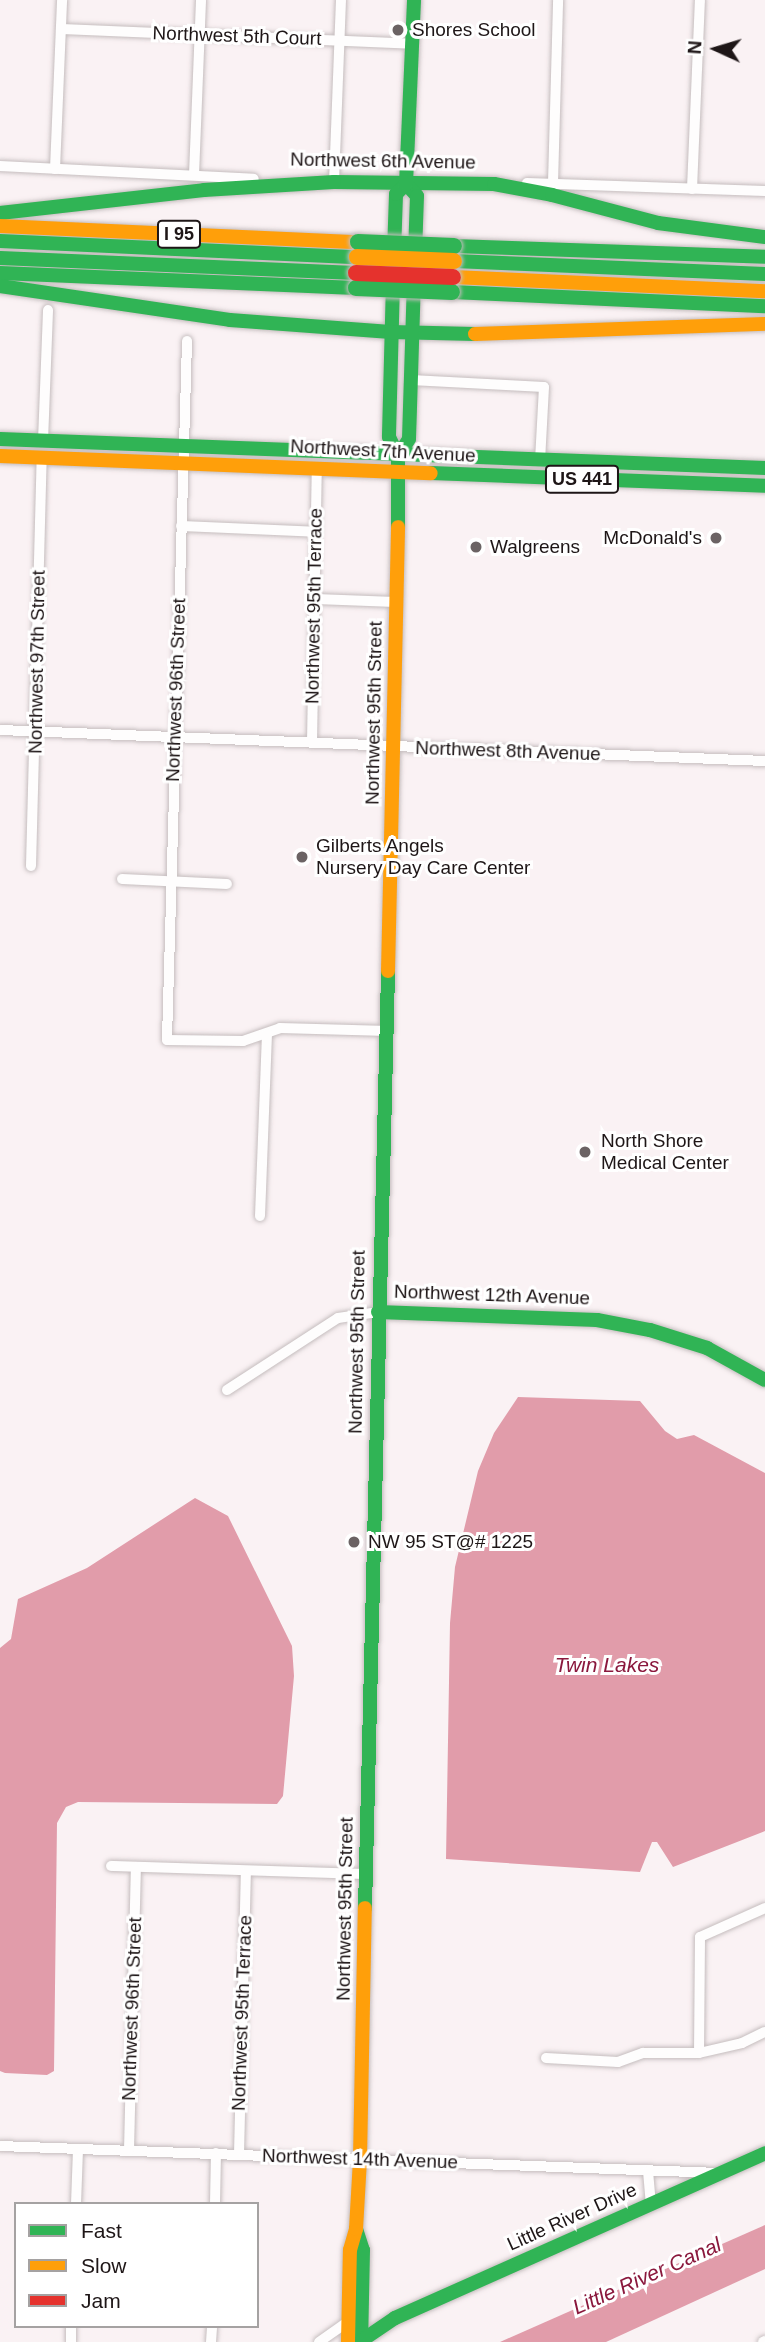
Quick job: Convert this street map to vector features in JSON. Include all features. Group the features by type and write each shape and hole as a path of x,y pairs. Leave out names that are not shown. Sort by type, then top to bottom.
{"main road":[{"name":"Northwest 95th Street","path":"398,456 409,439 417,200 406,184 414,0"},
{"name":"Northwest 6th Avenue","path":"334,182 406,184 447,181 494,184"},
{"path":"0,214 204,190 334,182"},
{"name":"Northwest 95th Street","path":"357,2342 348,2322 350,2250 356,2229 360,2159 378,1312 395,748 399,473 398,456 389,437 391,332 396,194 406,184"},
{"path":"494,184 552,195 658,223 765,237"},
{"name":"I 95","path":"0,226 357,249 453,269 765,306"},
{"path":"0,241 357,249"},
{"name":"I 95","path":"0,273 356,281 453,269 765,257"},
{"path":"0,258 356,281"},
{"path":"453,269 765,274"},
{"path":"453,269 765,291"},
{"path":"0,286 230,320 391,332 515,335 765,324"},
{"name":"Northwest 7th Avenue","path":"0,439 107,444 183,456 317,470 765,486"},
{"path":"42,458 52,450 93,452 107,444"},
{"name":"Northwest 7th Avenue","path":"0,456 398,456 762,468"},
{"path":"581,479 593,474 648,475 660,464"},
{"path":"703,484 716,475 746,477 762,468"},
{"name":"Northwest 12th Avenue","path":"378,1312 597,1320 650,1330 707,1348 765,1380"},
{"name":"Little River Drive","path":"357,2342 395,2318 765,2153"},
{"name":"Northwest 95th Street","path":"356,2229 363,2250 362,2310 357,2342"},
{"path":"362,2310 375,2317 395,2318"}],"street":[{"path":"55,169 62,0"},
{"path":"194,176 201,0"},
{"path":"334,182 341,0"},
{"path":"553,183 558,0"},
{"path":"692,189 700,0"},
{"name":"Northwest 5th Court","path":"61,29 413,44"},
{"name":"Northwest 6th Avenue","path":"0,166 334,182"},
{"name":"Northwest 6th Avenue","path":"494,184 553,183 765,191"},
{"path":"43,441 48,310"},
{"name":"Northwest 96th Street","path":"187,341 173,737 167,1040 243,1041 267,1034"},
{"path":"411,380 544,387 540,460"},
{"name":"Northwest 97th Street","path":"31,866 42,458"},
{"name":"Northwest 95th Terrace","path":"312,743 317,470"},
{"path":"181,526 316,533"},
{"path":"314,599 397,602"},
{"name":"Northwest 8th Avenue","path":"0,730 765,761"},
{"path":"122,879 227,884"},
{"path":"260,1216 267,1034 280,1028 388,1031"},
{"name":"Northwest 12th Avenue","path":"227,1390 338,1318 378,1312"},
{"path":"111,1866 367,1874"},
{"name":"Northwest 96th Street","path":"129,2150 136,1867"},
{"name":"Northwest 95th Terrace","path":"239,2154 246,1872"},
{"path":"699,2053 700,1937 765,1908"},
{"path":"547,2058 618,2062 643,2053 699,2053 742,2043 765,2032"},
{"name":"Northwest 14th Avenue","path":"0,2146 721,2173"},
{"path":"76,2202 78,2149"},
{"path":"215,2202 216,2153"},
{"path":"648,2171 651,2204"},
{"path":"320,2342 348,2322"}],"water":[{"name":"Twin Lakes","path":"518,1397 640,1401 665,1431 677,1439 694,1435 765,1473 765,1831 673,1867 657,1842 652,1842 640,1872 446,1859 450,1623 455,1567 478,1471 494,1433"},
{"path":"195,1498 228,1516 292,1646 294,1676 283,1796 277,1804 78,1802 66,1807 57,1823 54,2071 47,2075 5,2073 0,2071 0,1648 11,1639 18,1599 87,1568"},
{"path":"765,2225 765,2269 606,2342 500,2342"}],"traffic: fast":[{"path":"394,252 396,194 406,184 414,0"},
{"path":"334,182 494,184"},
{"path":"0,213 204,190 334,182"},
{"path":"406,184 417,196 415,252"},
{"path":"494,184 552,195 658,223 765,237"},
{"path":"0,241 357,257"},
{"path":"358,242 454,246"},
{"path":"454,246 765,257"},
{"path":"0,258 356,273"},
{"path":"454,261 765,274"},
{"path":"0,273 356,288"},
{"path":"393,282 389,437 398,456 398,527"},
{"path":"398,456 409,439 414,283"},
{"path":"0,286 230,320 391,332 475,334"},
{"path":"356,288 452,292"},
{"path":"452,292 765,306"},
{"path":"0,439 765,468"},
{"path":"431,473 765,486"},
{"path":"365,1908 388,971"},
{"path":"378,1312 597,1320 650,1330 707,1348 765,1380"},
{"path":"361,2341 395,2318 765,2153"},
{"path":"356,2229 363,2250 361,2342"}],"traffic: slow":[{"path":"0,226 358,242"},
{"path":"357,257 454,261"},
{"path":"453,277 765,291"},
{"path":"475,334 765,324"},
{"path":"0,456 431,473"},
{"path":"388,971 398,527"},
{"path":"348,2342 350,2250 356,2229 360,2159 365,1908"}],"traffic: jam":[{"path":"356,273 453,277"}],"place":[{"name":"Shores School","path":"398,30"},
{"name":"McDonald's","path":"716,538"},
{"name":"Walgreens","path":"476,547"},
{"name":"Gilberts Angels Nursery Day Care Center","path":"302,857"},
{"name":"North Shore Medical Center","path":"585,1152"},
{"name":"NW 95 ST@# 1225","path":"354,1542"}],"water label":[{"name":"Little River Canal","path":"647,2276"}]}
